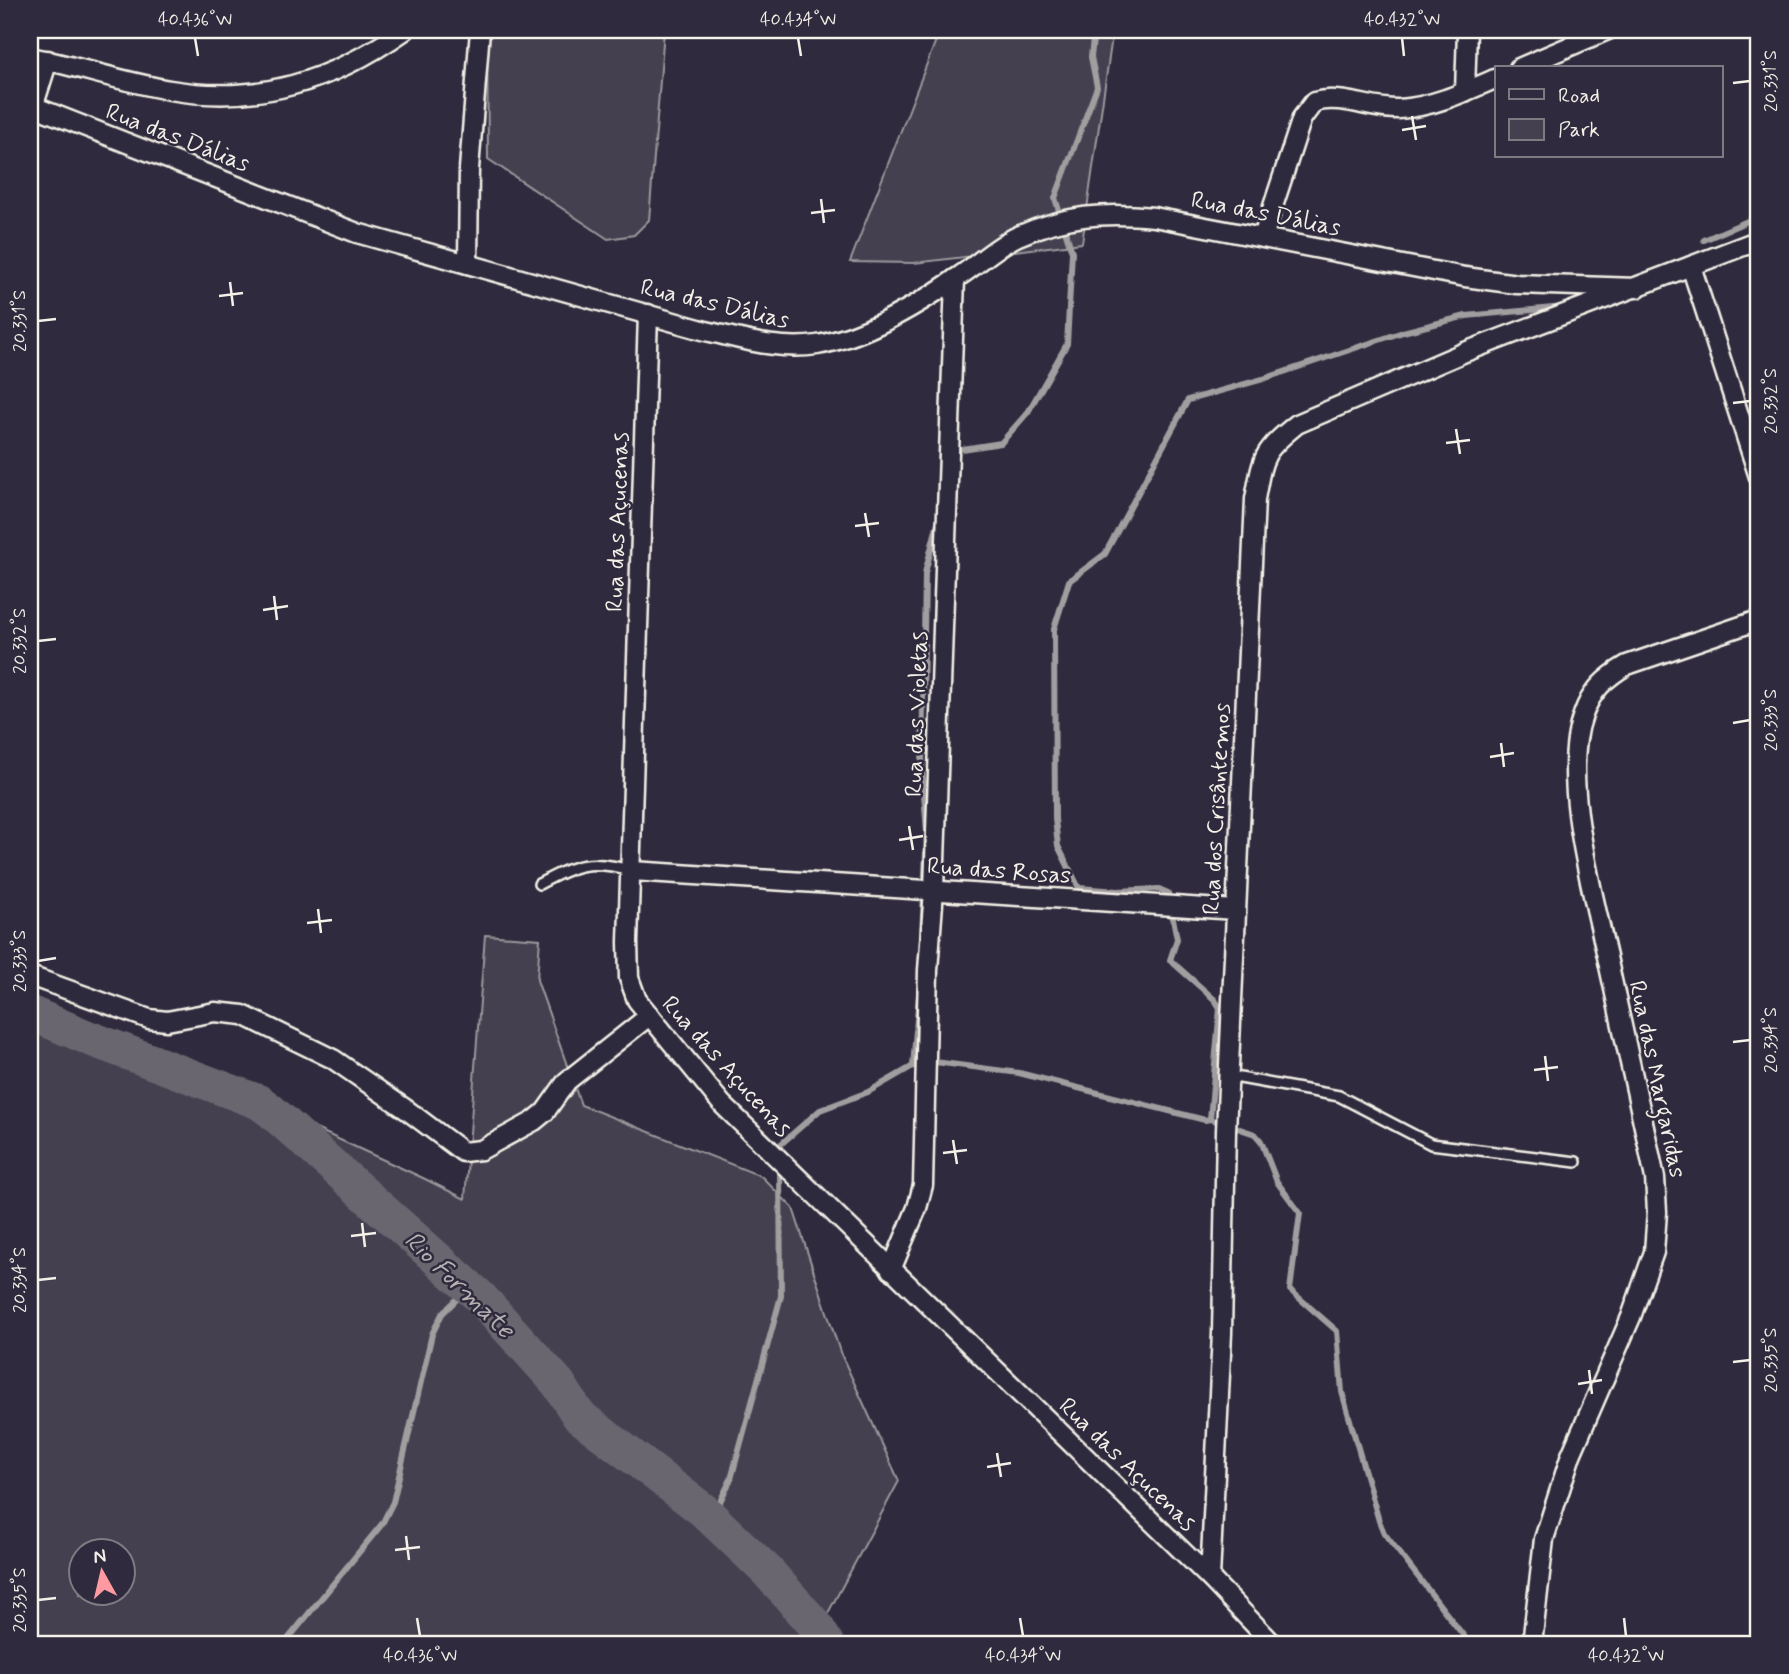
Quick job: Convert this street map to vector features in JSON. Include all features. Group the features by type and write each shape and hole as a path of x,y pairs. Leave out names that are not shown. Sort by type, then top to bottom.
{"street":[{"path":"31,110 39,59 170,90 200,94 267,92 297,86 326,75 383,46 405,30"},
{"path":"468,264 469,169 480,30"},
{"path":"1465,92 1467,30"},
{"path":"1524,66 1608,30"},
{"path":"1263,237 1302,118 1314,102 1331,99 1400,109 1465,92 1495,79"},
{"name":"Rua das Dálias","path":"31,110 357,233 648,314 757,342 789,346 816,345 884,321 955,279 1015,238 1046,225 1075,217 1113,213 1154,217 1465,277 1517,284 1637,288"},
{"name":"Rua dos Crisântemos","path":"1210,1578 1255,499 1262,459 1275,442 1297,424 1465,352 1759,240"},
{"path":"1685,269 1753,440 1759,477"},
{"name":"Rua das Violetas","path":"891,1270 917,1208 923,1185 928,970 934,890 955,279"},
{"name":"Rua das Açucenas","path":"648,314 629,978 638,1000 722,1104 1210,1578 1273,1644"},
{"name":"Rua das Margaridas","path":"1532,1644 1544,1539 1571,1455 1631,1317 1650,1265 1654,1252 1657,1212 1655,1178 1587,865 1574,791 1575,754 1582,716 1594,691 1608,676 1627,665 1759,620"},
{"name":"Rua das Rosas","path":"632,871 1236,910"},
{"path":"30,976 149,1019 167,1021 215,1012 243,1015 332,1059 463,1152 481,1150 534,1121 545,1112 568,1081 649,1016"}],"lane":[{"path":"538,884 571,866 610,864 632,871"},
{"path":"1229,1076 1339,1096 1431,1144 1576,1162"}],"green space":[{"path":"487,30 664,30 649,220 634,235 608,239 488,159"},
{"path":"940,30 1113,30 1082,243 914,263 850,262"},
{"path":"485,935 540,939 537,980 581,1105 761,1176 793,1208 840,1352 899,1481 821,1626 837,1644 30,1644 30,998 465,1199"}],"waterway":[{"path":"954,456 956,450 1001,443 1028,412 1067,344 1072,252 1055,198 1097,87 1091,57 1094,30"},
{"path":"1704,240 1759,216"},
{"path":"1210,1119 1220,1008 1215,1000 1170,960 1177,939 1168,893 1159,889 1118,891 1079,888 1058,846 1055,819 1054,629 1069,581 1105,554 1188,400 1263,379 1403,332 1466,316 1564,307"},
{"path":"922,935 927,832 922,768 925,573 940,514"},
{"path":"913,1066 919,995"},
{"name":"Rio Formate","path":"30,1013 259,1102 270,1110 480,1297 558,1383 579,1416 703,1510 767,1571 816,1626 827,1644"},
{"path":"780,1157 781,1144 820,1110 868,1092 913,1066 935,1062 1019,1073 1205,1120 1210,1119 1255,1134 1261,1141 1277,1182 1300,1213 1290,1290 1337,1331 1342,1392 1384,1533 1470,1644"},
{"path":"712,1518 731,1479 781,1296 780,1167"},
{"path":"284,1644 382,1524 393,1502 432,1334 442,1314 469,1287"}]}
